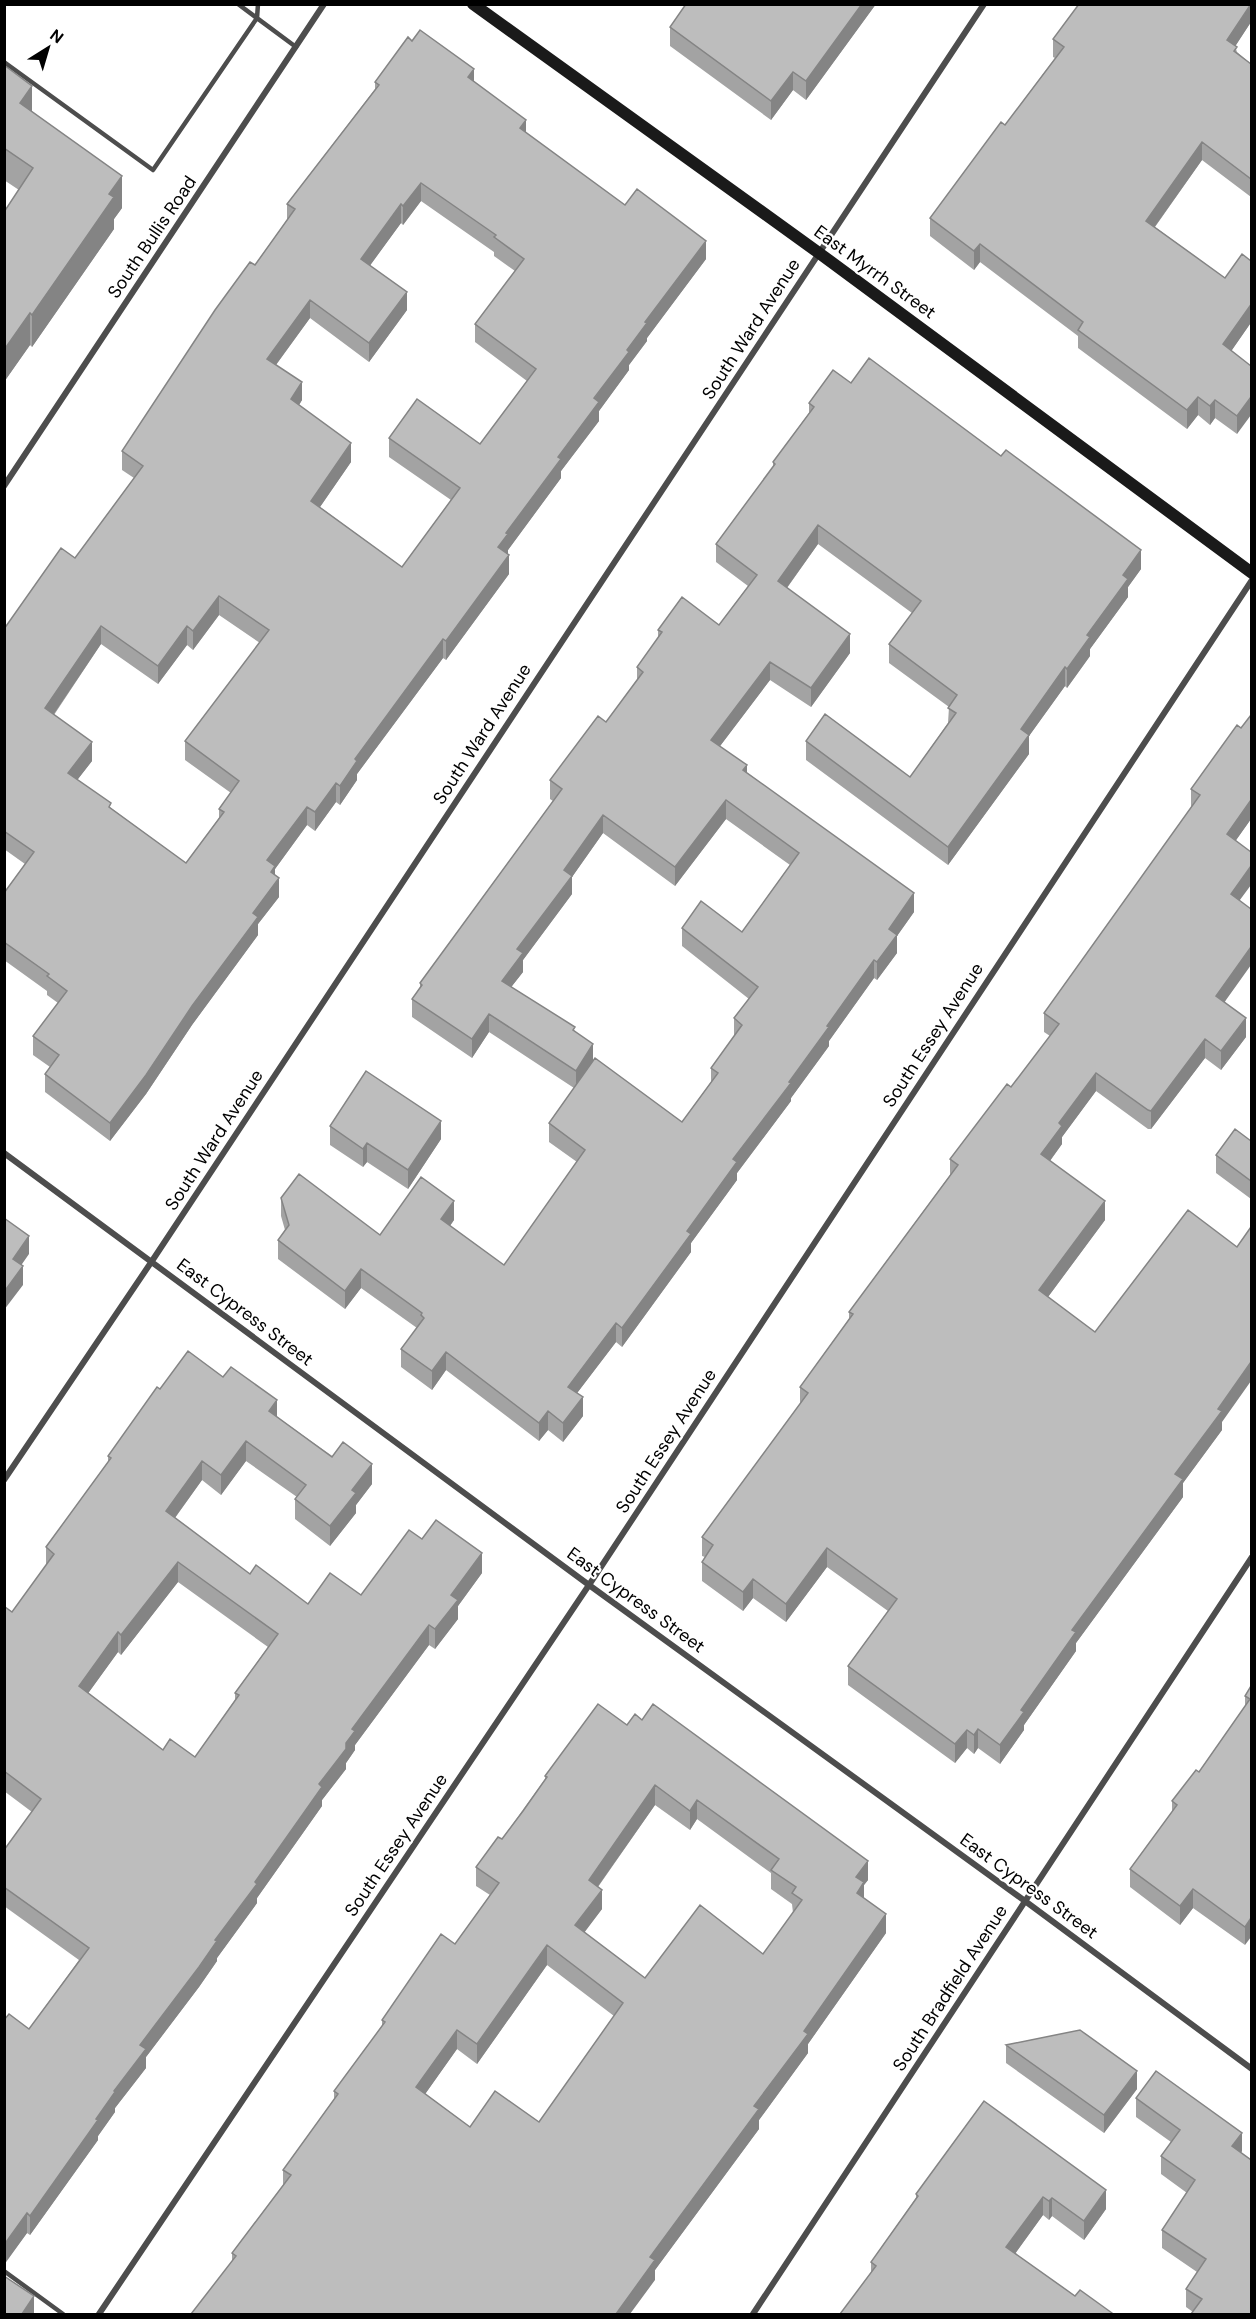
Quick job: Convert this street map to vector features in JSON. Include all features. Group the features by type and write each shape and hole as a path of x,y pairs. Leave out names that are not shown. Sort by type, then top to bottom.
{"street":[{"name":"South Bullis Road","path":"4,486 324,4"},
{"name":"East Myrrh Street","path":"473,4 819,253 1251,573"},
{"name":"South Ward Avenue","path":"4,1480 152,1261 984,4"},
{"name":"South Essey Avenue","path":"99,2314 589,1585 1251,580"},
{"name":"East Cypress Street","path":"4,1153 589,1585 1025,1901 1251,2069"},
{"name":"South Bradfield Avenue","path":"753,2314 1251,1557"}],"lane":[{"path":"238,4 296,47"},
{"path":"4,62 153,170 257,18 258,4"},
{"path":"4,2271 63,2314"}],"building":[{"path":"686,4 862,4 806,81 793,72 771,101 670,27"},
{"path":"1079,4 1251,4 1227,40 1237,47 1234,51 1251,64 1251,179 1202,142 1146,221 1225,278 1242,254 1251,261 1251,307 1223,344 1251,366 1251,397 1237,416 1215,400 1210,406 1198,397 1187,410 1078,330 1083,322 980,244 974,251 930,218 1001,122 1005,125 1064,47 1053,39"},
{"path":"420,30 474,69 468,77 526,120 520,128 625,205 637,189 706,241 645,322 647,323 627,350 629,352 594,398 599,402 558,457 561,459 506,533 508,534 498,547 509,555 446,641 443,639 355,759 357,761 340,786 336,783 315,812 307,807 267,860 275,866 271,872 279,878 253,913 258,917 110,1123 45,1074 59,1055 33,1036 67,991 47,976 49,974 4,942 4,893 34,852 4,831 4,629 61,548 75,558 143,466 122,451 215,310 250,262 255,265 295,209 287,204 379,85 375,82 408,37 412,41","holes":["421,183 496,235 494,237 524,259 475,324 536,369 480,444 417,399 389,438 460,488 402,567 311,501 351,443 291,399 302,382 267,359 310,300 369,343 407,292 361,259 401,204 403,206","219,596 269,630 185,741 239,781 219,809 224,812 186,863 109,807 111,803 68,773 92,742 45,708 101,626 158,666 187,626 193,631"]},
{"path":"4,65 32,86 20,103 122,176 109,194 114,197 32,315 30,313 4,350 4,212 33,168 4,148"},
{"path":"869,358 1001,456 1006,450 1141,550 1123,575 1128,579 1087,635 1090,637 1067,669 1065,667 1021,729 1029,735 948,847 806,741 825,714 910,777 956,713 948,708 957,695 889,644 921,601 818,525 778,581 850,634 811,688 770,662 711,740 747,765 743,770 914,893 889,929 897,935 877,962 874,960 789,1082 791,1083 733,1159 737,1162 687,1231 691,1234 622,1328 616,1323 568,1387 583,1397 563,1423 548,1411 539,1423 446,1352 432,1371 401,1349 424,1318 422,1313 361,1269 345,1291 278,1240 289,1225 281,1198 299,1174 380,1235 421,1177 454,1201 441,1219 504,1265 585,1150 549,1123 595,1058 682,1122 718,1073 711,1068 742,1025 734,1018 758,987 682,928 701,901 742,932 799,853 726,800 675,867 603,815 564,870 572,876 517,949 523,953 502,981 575,1027 573,1030 593,1044 576,1071 489,1014 472,1039 412,999 422,985 420,983 562,789 550,780 598,716 606,722 643,672 637,667 662,632 658,630 682,597 719,625 757,575 716,544 814,407 809,403 833,370 851,383"},
{"path":"1251,715 1251,800 1227,834 1251,852 1251,866 1231,894 1251,909 1251,947 1216,996 1246,1018 1221,1051 1205,1039 1151,1111 1096,1073 1059,1123 1062,1126 1041,1154 1105,1201 1039,1290 1095,1332 1188,1210 1237,1247 1251,1227 1251,1362 1218,1409 1222,1411 1175,1474 1183,1479 1072,1630 1076,1632 1021,1710 1024,1712 1000,1745 978,1729 974,1735 967,1730 955,1744 848,1666 897,1599 827,1548 786,1604 753,1579 743,1592 702,1562 713,1545 702,1537 808,1393 800,1387 853,1314 849,1312 958,1165 950,1159 1007,1084 1011,1087 1059,1024 1044,1013 1200,795 1191,789 1237,725 1241,728"},
{"path":"366,1071 441,1121 408,1170 367,1143 363,1149 330,1126"},
{"path":"1235,1129 1251,1141 1251,1181 1216,1155"},
{"path":"4,1218 29,1236 13,1259 23,1266 4,1292"},
{"path":"188,1351 223,1377 231,1367 277,1400 269,1411 332,1457 343,1442 372,1464 352,1490 356,1493 330,1526 295,1499 306,1485 246,1441 221,1475 202,1461 166,1511 250,1574 256,1565 308,1604 330,1573 361,1595 409,1530 422,1539 436,1520 482,1553 451,1595 458,1600 435,1629 429,1625 352,1729 355,1731 346,1743 346,1749 319,1784 322,1787 255,1882 257,1884 215,1940 217,1941 199,1967 140,2045 146,2049 114,2091 96,2119 98,2120 30,2216 27,2213 4,2245 4,2020 9,2014 29,2029 89,1948 4,1887 4,1850 41,1799 4,1771 4,1608 12,1612 54,1554 46,1547 111,1458 108,1456 157,1387 160,1389","holes":["178,1562 278,1634 235,1693 239,1695 195,1757 170,1739 163,1750 79,1686 118,1632 121,1635"]},
{"path":"1251,1686 1251,1918 1245,1927 1193,1889 1180,1906 1130,1869 1177,1805 1172,1801 1196,1770 1199,1772 1250,1699 1245,1696"},
{"path":"598,1704 627,1725 635,1714 642,1720 653,1704 868,1861 856,1877 864,1882 857,1893 886,1914 804,2031 808,2034 754,2106 759,2109 650,2257 655,2260 616,2314 191,2314 236,2256 232,2253 291,2175 283,2170 338,2094 334,2091 385,2022 382,2020 441,1934 455,1944 499,1883 476,1867 498,1837 502,1839 547,1777 545,1776","holes":["655,1785 690,1811 697,1800 779,1859 771,1870 796,1887 792,1893 802,1900 763,1954 700,1905 645,1978 575,1925 602,1890 589,1880","547,1945 623,2003 539,2122 495,2091 470,2127 416,2087 457,2030 477,2044"]},
{"path":"1080,2030 1137,2071 1104,2115 1006,2045"},
{"path":"1156,2071 1242,2133 1232,2146 1251,2160 1251,2314 1191,2314 1202,2299 1186,2289 1206,2259 1162,2230 1195,2180 1161,2156 1180,2130 1136,2098"},
{"path":"984,2101 1106,2190 1084,2221 1052,2198 1049,2201 1043,2197 1006,2247 1075,2296 1080,2290 1112,2313 840,2314 876,2266 871,2262 918,2196 916,2194"},
{"path":"4,2276 34,2296 22,2314 4,2314"}]}
